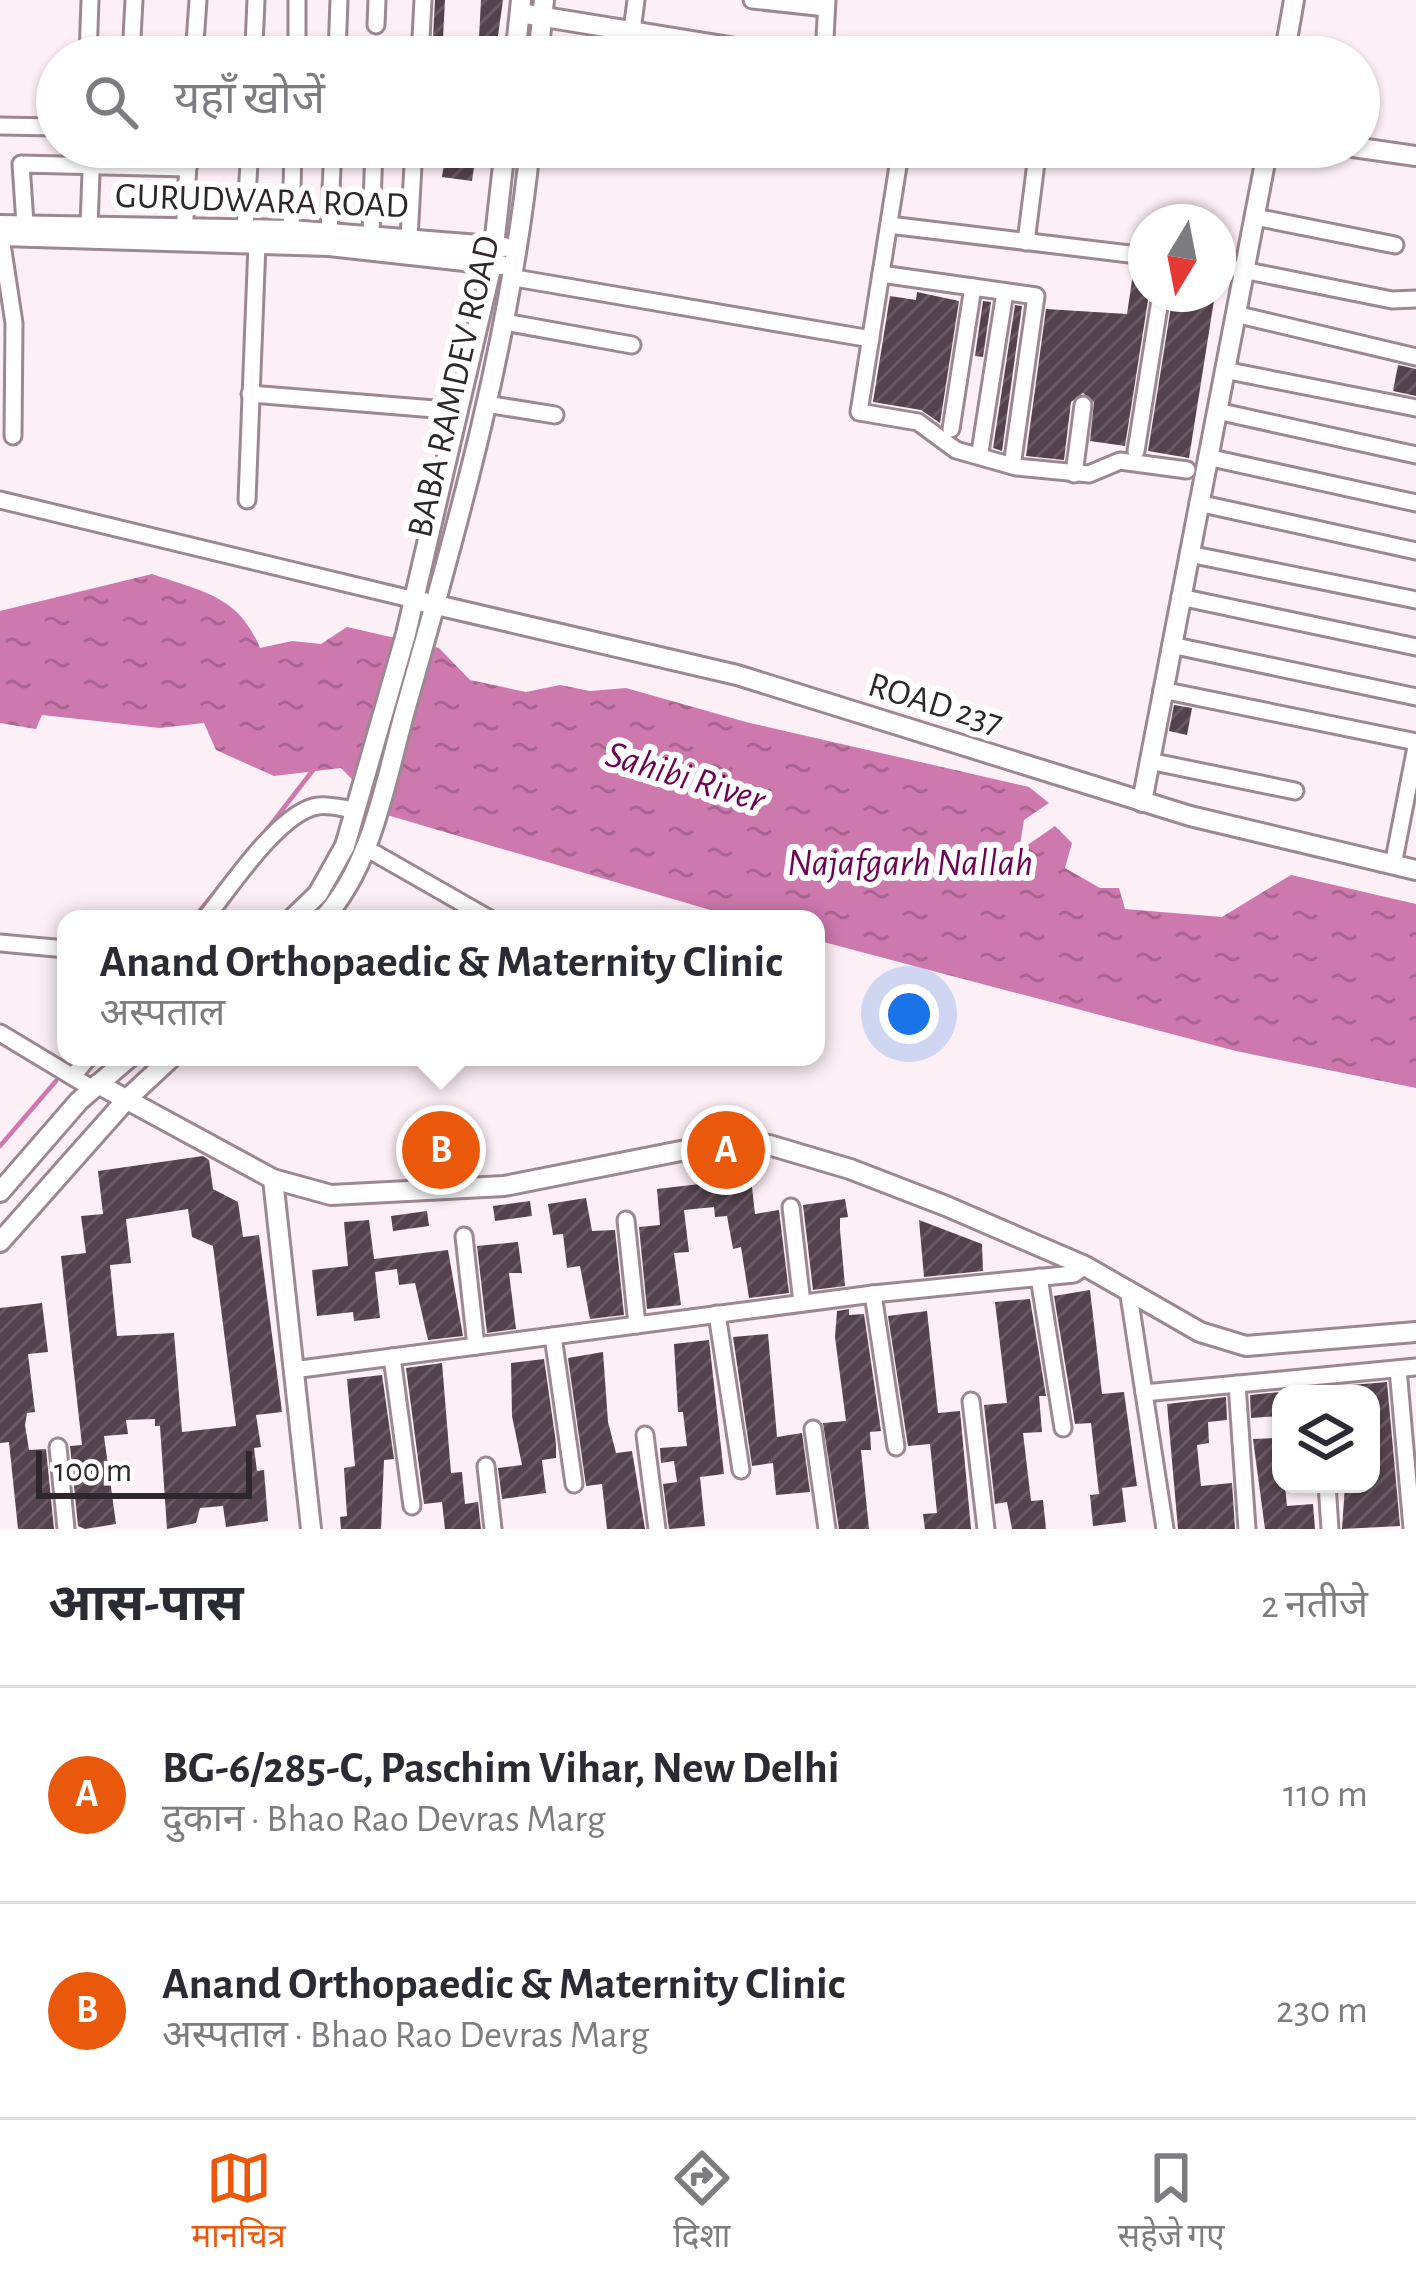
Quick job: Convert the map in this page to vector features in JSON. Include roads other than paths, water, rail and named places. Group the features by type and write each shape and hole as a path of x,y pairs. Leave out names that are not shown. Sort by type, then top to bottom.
{"street":[{"path":"89,36 90,0"},
{"path":"132,36 134,0"},
{"path":"195,36 198,0"},
{"path":"254,36 256,0"},
{"path":"297,36 298,0"},
{"path":"338,36 339,0"},
{"path":"376,25 377,0"},
{"path":"421,36 423,0"},
{"path":"632,32 636,0"},
{"path":"752,0 827,4 825,36"},
{"path":"1288,36 1294,0"},
{"path":"517,36 521,6 657,36"},
{"path":"0,126 36,127"},
{"path":"1380,151 1416,156"},
{"path":"25,224 21,164 36,164"},
{"path":"89,225 92,168"},
{"path":"184,235 188,168"},
{"path":"248,500 250,168"},
{"path":"291,230 292,168"},
{"path":"329,232 332,168"},
{"path":"371,234 373,168"},
{"path":"409,238 413,168"},
{"path":"301,910 318,893 364,811 416,636 415,599 493,255 503,168"},
{"name":"BABA RAMDEV ROAD","path":"416,636 435,605 486,404 517,264 528,168"},
{"path":"898,168 859,412 918,422 964,454 1074,473 1089,474 1120,461 1187,470"},
{"path":"1026,242 1035,168"},
{"path":"1142,802 1264,168"},
{"path":"1255,217 1395,244"},
{"name":"GURUDWARA ROAD","path":"0,232 25,224 89,225 184,235"},
{"path":"889,225 1128,254"},
{"name":"GURUDWARA ROAD","path":"251,237 291,230 371,234 493,255 517,264"},
{"path":"0,232 14,323 13,436"},
{"name":"GURUDWARA ROAD","path":"0,232 251,237 493,255"},
{"path":"517,264 871,339"},
{"path":"1236,267 1392,300 1416,299"},
{"path":"881,274 1036,296 1012,459"},
{"path":"951,429 973,287"},
{"path":"980,452 1005,292"},
{"path":"1136,451 1158,312"},
{"path":"1235,314 1416,357"},
{"path":"504,322 632,344"},
{"path":"1224,370 1416,408"},
{"path":"250,394 460,411"},
{"path":"486,404 555,416"},
{"path":"1074,473 1083,405"},
{"path":"1217,411 1416,455"},
{"path":"1208,457 1416,502"},
{"path":"0,500 415,599"},
{"path":"1198,503 1416,551"},
{"path":"1189,554 1416,600"},
{"path":"1180,597 1416,646"},
{"name":"ROAD 237","path":"415,599 542,625 736,675 1142,802 1289,843 1416,870"},
{"path":"1171,645 1416,698"},
{"path":"1162,690 1416,744 1394,865"},
{"path":"1149,761 1295,791"},
{"path":"212,910 274,834 302,811 320,805 364,811"},
{"path":"329,910 354,876 364,847 364,811"},
{"path":"364,847 474,910"},
{"path":"0,943 57,948"},
{"path":"0,1034 273,1179 332,1195 504,1186 726,1142 769,1145 850,1168 1084,1266 1200,1332 1246,1346 1416,1332"},
{"path":"73,1076 81,1066"},
{"path":"0,1192 120,1066"},
{"path":"0,1241 162,1066"},
{"path":"273,1179 311,1529"},
{"path":"791,1207 802,1303"},
{"path":"626,1220 637,1325"},
{"path":"464,1236 476,1346"},
{"path":"293,1370 873,1294 1074,1274 1084,1266"},
{"path":"1039,1277 1063,1428"},
{"path":"1128,1289 1165,1529"},
{"path":"873,1294 896,1447"},
{"path":"717,1314 741,1470"},
{"path":"553,1336 574,1484"},
{"path":"392,1357 412,1507"},
{"path":"1144,1393 1407,1368 1412,1529"},
{"path":"1319,1376 1320,1385"},
{"path":"1237,1384 1247,1529"},
{"path":"971,1401 986,1529"},
{"path":"812,1429 827,1529"},
{"path":"645,1436 657,1529"},
{"path":"58,1447 66,1529"},
{"path":"486,1466 494,1529"},
{"path":"1328,1493 1330,1529"}],"water":[{"name":"Najafgarh Nallah","path":"152,574 203,591 230,606 260,648 292,641 321,644 347,627 439,648 470,680 526,692 560,685 590,691 626,688 746,722 1029,787 1049,803 1024,820 1019,851 1055,826 1072,843 1065,868 1100,888 1119,888 1125,909 1222,917 1291,875 1416,904 1416,1088 1236,1051 825,942 825,910 710,910 387,815 341,768 274,776 216,750 204,723 160,728 42,715 36,729 0,723 0,611"}],"waterway":[{"path":"262,836 317,765"},
{"path":"200,910 227,877"},
{"path":"0,1146 56,1081"}],"place":[{"name":"Anand Orthopaedic & Maternity Clinic","path":"441,1150"},
{"name":"BG-6/285-C, Paschim Vihar, New Delhi","path":"726,1150"}],"water label":[{"name":"Sahibi River","path":"686,775"}]}
